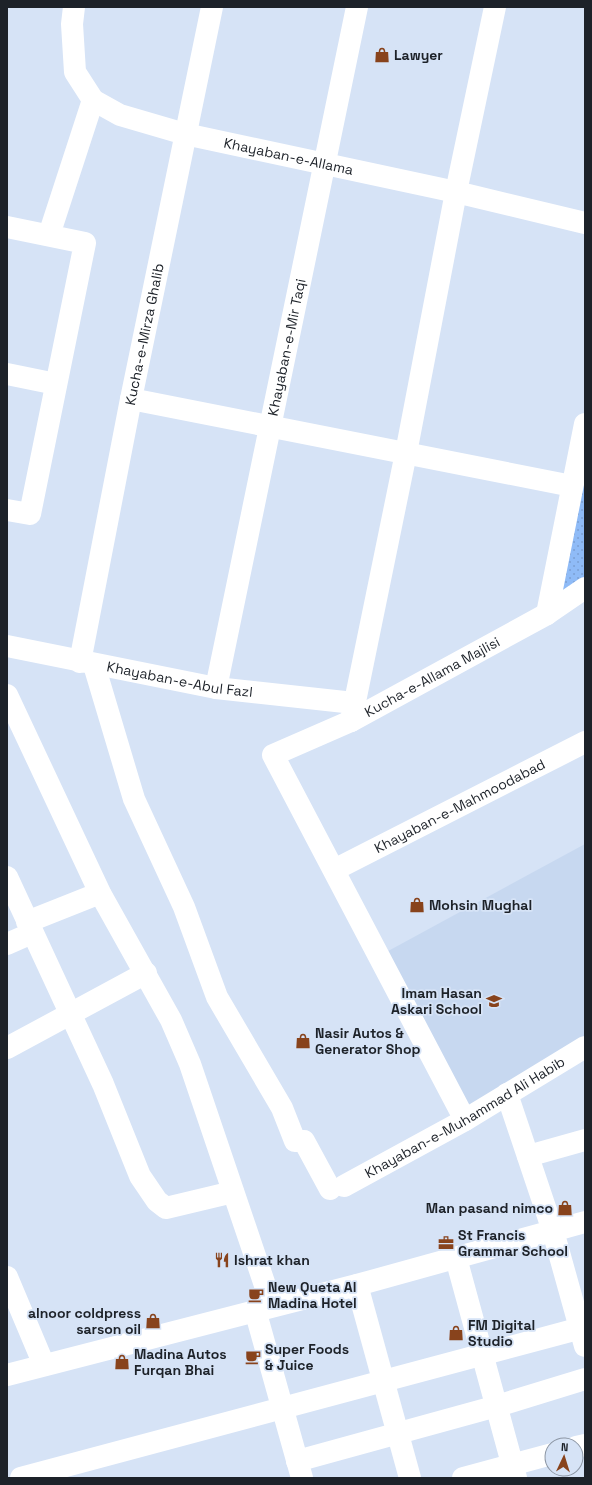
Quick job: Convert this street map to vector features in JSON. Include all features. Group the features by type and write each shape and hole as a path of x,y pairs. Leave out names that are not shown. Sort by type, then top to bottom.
{"street":[{"name":"Khayaban-e-Allama","path":"74,7 72,24 75,72 93,100 120,115 185,134 324,165 456,192 585,223"},
{"name":"Kucha-e-Mirza Ghalib","path":"87,663 131,400 212,7"},
{"name":"Khayaban-e-Mir Taqi","path":"216,688 357,7"},
{"path":"353,712 406,453 456,192 495,7"},
{"path":"50,235 93,100"},
{"path":"7,227 85,243 30,514 7,510"},
{"path":"7,374 56,384"},
{"path":"131,400 572,486"},
{"path":"547,614 585,424"},
{"name":"Kucha-e-Allama Majlisi","path":"334,870 273,755 353,712 547,614 585,588"},
{"name":"Khayaban-e-Abul Fazl","path":"7,646 216,688 353,712"},
{"name":"Khayaban-e-Muhammad Ali Habib","path":"87,663 134,799 184,907 217,997 282,1108 295,1141 304,1141 337,1188 465,1120 585,1047"},
{"path":"7,695 100,893 171,1020 190,1064 233,1192 264,1308 282,1408 299,1470 397,1432 497,1406 585,1379"},
{"name":"Khayaban-e-Mahmoodabad","path":"334,870 585,742"},
{"path":"334,870 465,1120"},
{"path":"7,877 69,1014 103,1084 140,1176 157,1201 166,1208 233,1192"},
{"path":"7,944 30,928 100,893"},
{"path":"7,1048 146,973"},
{"path":"28,1477 482,1354 583,1334 554,1231 507,1094"},
{"path":"528,1156 585,1140"},
{"path":"7,1375 357,1285 585,1222"},
{"path":"456,1258 515,1471"},
{"path":"7,1277 44,1365"},
{"path":"357,1285 410,1478"},
{"path":"463,1478 515,1471 544,1458"}],"shaded area":[{"path":"585,424 585,588 547,614"},
{"name":"Imam Hasan Askari School","path":"585,844 585,1047 465,1120 379,956"}],"place":[{"name":"Lawyer","path":"382,55"},
{"name":"Mohsin Mughal","path":"417,905"},
{"name":"Imam Hasan Askari School","path":"494,1001"},
{"name":"Nasir Autos & Generator Shop","path":"303,1041"},
{"name":"Man pasand nimco","path":"565,1208"},
{"name":"St Francis Grammar School","path":"446,1243"},
{"name":"Ishrat khan","path":"222,1260"},
{"name":"New Queta Al Madina Hotel","path":"256,1295"},
{"name":"alnoor coldpress sarson oil","path":"153,1321"},
{"name":"FM Digital Studio","path":"456,1333"},
{"name":"Super Foods & Juice","path":"253,1357"},
{"name":"Madina Autos Furqan Bhai","path":"122,1362"}]}
